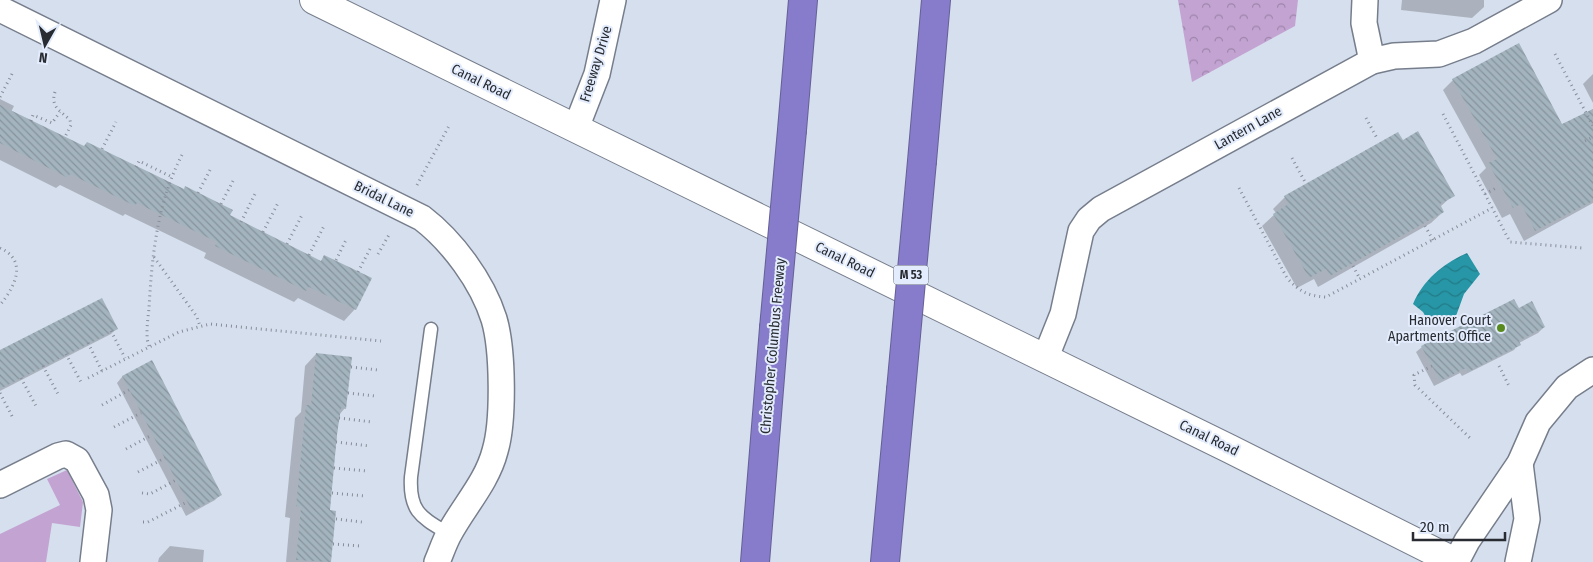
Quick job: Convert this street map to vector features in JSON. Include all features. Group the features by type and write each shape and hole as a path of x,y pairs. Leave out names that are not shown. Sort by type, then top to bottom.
{"highway":[{"name":"Christopher Columbus Freeway","path":"754,562 803,0"},
{"name":"M 53","path":"885,562 936,0"}],"street":[{"name":"Canal Road","path":"314,0 1230,448 1456,562"},
{"name":"Freeway Drive","path":"576,128 597,74 613,0"},
{"path":"1365,0 1364,23 1372,60"},
{"name":"Lantern Lane","path":"1045,359 1058,329 1081,231 1089,219 1101,209 1372,60 1394,56 1444,53 1474,41 1549,0"},
{"name":"Bridal Lane","path":"0,9 422,218 454,247 494,319 501,373 501,422 495,452 484,480 449,534 437,562"},
{"path":"1456,562 1467,541 1520,463 1538,422 1567,387 1593,370"},
{"path":"0,485 58,456 66,454 77,460 96,495 99,510 93,562"},
{"path":"1518,562 1527,519 1520,463"}],"lane":[{"path":"430,329 411,477 411,500 415,509 423,517 449,534"}],"path":[{"path":"1555,54 1593,126"},
{"path":"0,97 13,72"},
{"path":"54,92 54,104 70,120 65,137"},
{"path":"31,121 33,115 52,123 60,112"},
{"path":"1443,114 1510,242 1582,248"},
{"path":"1366,118 1378,140"},
{"path":"102,149 116,122"},
{"path":"413,192 450,124"},
{"path":"1585,141 1593,137"},
{"path":"149,346 148,321 154,241 172,177 182,155"},
{"path":"1292,158 1304,182"},
{"path":"136,166 139,161 172,177"},
{"path":"198,193 210,170"},
{"path":"221,204 233,181"},
{"path":"1485,194 1498,187"},
{"path":"1239,188 1279,265 1298,290 1311,296 1326,297 1492,208"},
{"path":"241,222 256,192"},
{"path":"264,232 278,203"},
{"path":"287,244 302,215"},
{"path":"309,255 324,226"},
{"path":"1425,226 1434,240"},
{"path":"378,254 391,231"},
{"path":"336,260 347,238"},
{"path":"0,248 12,258 17,273 15,284 0,305"},
{"path":"358,272 370,249"},
{"path":"153,256 197,317 200,326"},
{"path":"1353,266 1360,279"},
{"path":"88,378 179,332 200,326 220,324 381,341"},
{"path":"111,331 125,358"},
{"path":"88,343 102,371"},
{"path":"66,354 81,382"},
{"path":"43,366 58,394"},
{"path":"1432,366 1414,375 1415,385 1470,438"},
{"path":"1498,366 1509,386"},
{"path":"351,367 378,370"},
{"path":"21,378 36,406"},
{"path":"102,405 129,390"},
{"path":"0,393 13,418"},
{"path":"348,393 375,396"},
{"path":"114,427 141,413"},
{"path":"339,418 372,422"},
{"path":"126,449 152,435"},
{"path":"336,442 370,446"},
{"path":"138,472 165,458"},
{"path":"334,468 367,472"},
{"path":"142,493 150,494 176,480"},
{"path":"332,493 365,496"},
{"path":"143,522 148,522 188,502"},
{"path":"336,519 362,522"},
{"path":"333,544 360,546"}],"green space":[{"path":"1178,0 1298,0 1295,26 1192,82"},
{"path":"67,470 83,502 80,527 52,523 46,562 0,562 0,534 60,505 47,479"}],"water":[{"path":"1467,253 1480,274 1464,294 1456,316 1429,323 1423,312 1413,304 1417,295 1442,267"}],"building":[{"path":"1519,43 1562,124 1593,109 1593,201 1535,231 1521,204 1513,208 1488,163 1497,159 1452,79"},
{"path":"0,105 84,146 87,142 184,189 185,186 233,210 230,215 321,261 324,255 372,278 356,310 309,287 306,291 215,246 217,242 137,203 135,206 70,174 68,178 0,143"},
{"path":"1418,131 1455,196 1440,204 1444,212 1330,276 1326,269 1309,278 1273,214 1288,204 1284,196 1398,132 1403,140"},
{"path":"102,298 118,329 0,389 0,350"},
{"path":"1514,299 1519,308 1532,301 1545,327 1519,341 1521,345 1468,372 1466,368 1440,381 1421,346"},
{"path":"316,353 352,357 346,409 341,408 337,434 330,510 336,511 331,562 296,560 301,507 296,506 306,405 311,405"},
{"path":"152,360 222,495 192,511 122,376"}],"place":[{"name":"Hanover Court Apartments Office","path":"1501,328"}]}
